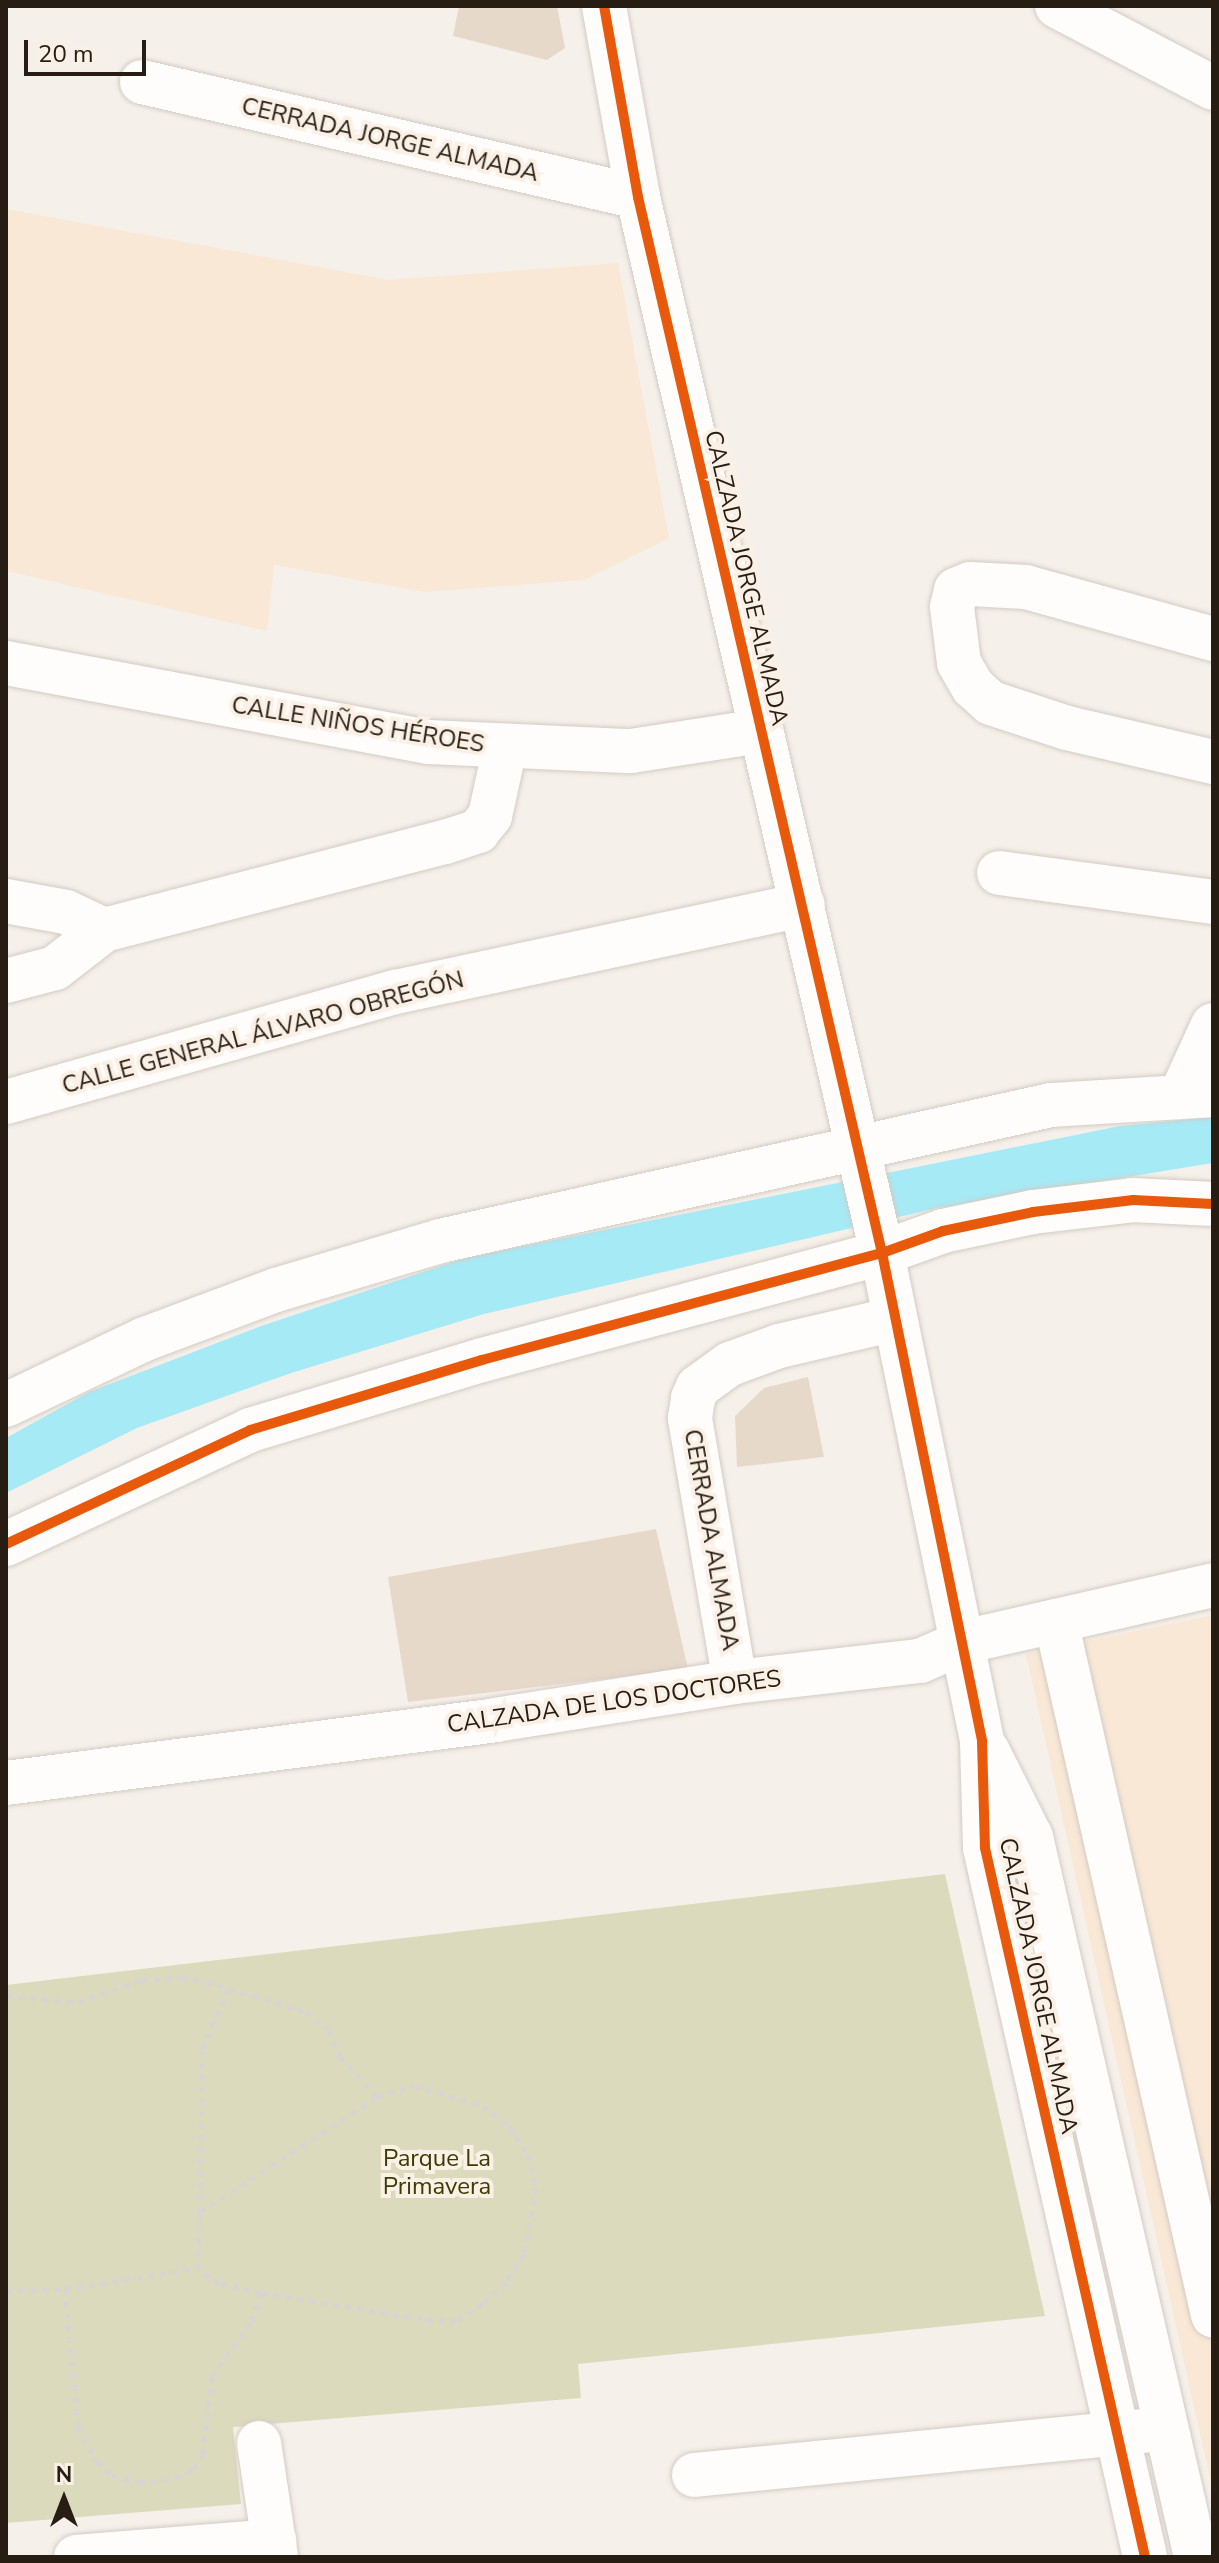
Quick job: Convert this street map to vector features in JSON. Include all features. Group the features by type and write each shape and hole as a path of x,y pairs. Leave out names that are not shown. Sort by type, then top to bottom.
{"street":[{"name":"CALZADA JORGE ALMADA","path":"604,6 638,197 880,1243 982,1741 985,1848 1145,2557"},
{"path":"1057,6 1213,88"},
{"name":"CERRADA JORGE ALMADA","path":"142,82 638,197"},
{"path":"1213,639 1075,598 1026,587 970,584 956,590 952,607 959,663 973,687 991,703 1067,728 1213,762"},
{"name":"CALLE NIÑOS HÉROES","path":"6,663 429,742 505,748 631,751 760,731"},
{"path":"6,981 55,968 104,930 478,831 490,816 505,748"},
{"path":"999,873 1213,902"},
{"path":"6,901 66,912 104,930"},
{"name":"CALLE GENERAL ÁLVARO OBREGÓN","path":"6,1102 396,992 803,905"},
{"path":"6,1405 145,1339 276,1290 440,1241 858,1152 1051,1105 1196,1096 1213,1025"},
{"path":"6,1544 250,1430 880,1243 1033,1212 1133,1200 1213,1204"},
{"name":"CERRADA ALMADA","path":"735,1682 690,1418 693,1398 698,1387 730,1364 779,1346 895,1319"},
{"name":"CALZADA DE LOS DOCTORES","path":"6,1783 495,1720 735,1682 920,1661 963,1642 1213,1585"},
{"path":"1056,1621 1213,2315"},
{"name":"CALZADA JORGE ALMADA","path":"982,1741 1031,1837 1170,2426 1196,2557"},
{"path":"694,2475 1119,2436 1170,2426"},
{"path":"76,2557 275,2549 259,2443"}],"path":[{"path":"6,1996 78,2002 142,1980 181,1977 306,2012 328,2030 340,2057 377,2097"},
{"path":"198,2268 202,2049 228,1991"},
{"path":"6,2291 65,2289 198,2268 219,2283 261,2293 456,2321 506,2283 524,2254 536,2187 528,2155 510,2126 483,2106 414,2086 377,2097 200,2212"},
{"path":"65,2289 78,2427 97,2462 112,2475 139,2482 176,2478 193,2469 203,2454 212,2377 252,2321 261,2293"}],"shaded area":[{"path":"6,209 389,280 618,263 669,538 584,580 425,592 274,565 267,631 6,571"},
{"path":"1213,1615 1213,2492 1026,1654"}],"green space":[{"name":"Parque La Primavera","path":"945,1874 1045,2316 578,2364 581,2398 233,2427 241,2504 6,2523 6,1985"}],"water":[{"path":"1213,1117 1213,1163 937,1208 484,1314 291,1373 137,1428 6,1493 6,1438 89,1392 261,1326 465,1258 1120,1126"}],"building":[{"path":"459,6 557,6 565,48 547,60 453,36"},
{"path":"808,1377 824,1457 737,1467 735,1416 764,1388"},
{"path":"656,1529 688,1669 408,1702 388,1577"}],"cycle path":[{"path":"604,6 638,197 882,1253 982,1741 985,1848 1145,2557"},
{"path":"6,1544 250,1430 482,1360 882,1253 943,1231 1033,1212 1133,1200 1213,1204"}]}
